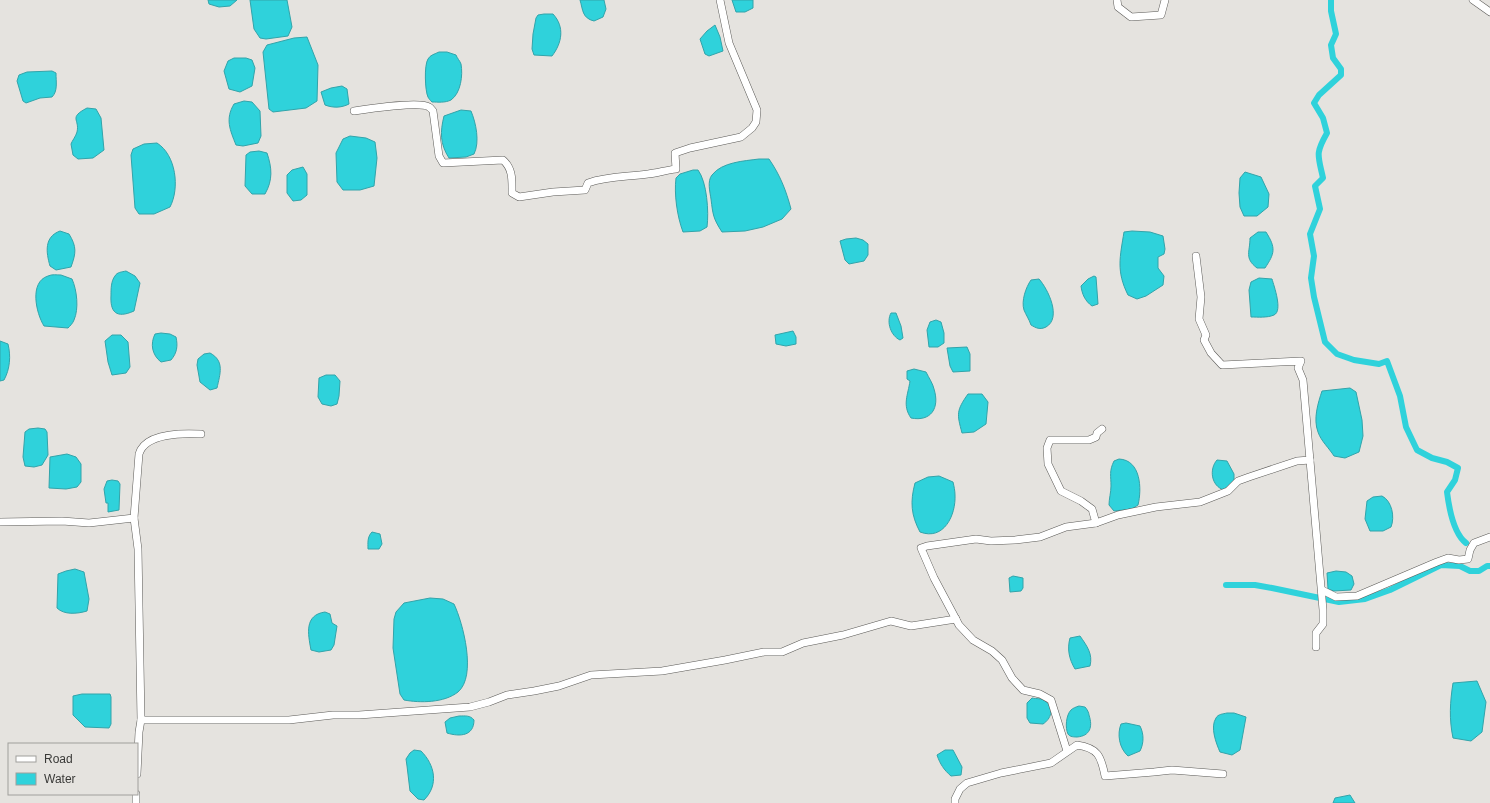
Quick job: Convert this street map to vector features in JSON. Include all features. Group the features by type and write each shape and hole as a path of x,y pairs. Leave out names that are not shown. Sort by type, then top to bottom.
{"street":[{"path":"354,111 421,104 429,106 433,112 439,156 443,163 503,160 508,164 512,177 512,193 518,197 553,192 584,190 588,182 599,179 634,174 647,174 676,169 675,153 690,148 741,137 752,128 756,122 757,110 729,43 720,0"},
{"path":"1117,0 1118,7 1132,17 1161,15 1165,0"},
{"path":"1473,0 1490,12"},
{"path":"1196,256 1201,297 1199,319 1206,334 1204,340 1211,353 1222,365 1301,361 1298,368 1303,380 1322,590 1323,624 1316,633 1316,647"},
{"path":"1096,523 1092,509 1081,501 1061,491 1048,464 1047,448 1050,440 1089,440 1096,438 1097,433 1102,429"},
{"path":"138,743 138,732 141,720 138,549 134,518 139,454 141,448 151,441 165,435 201,434"},
{"path":"1067,751 1051,700 1040,694 1023,690 1012,678 1002,660 973,640 959,624 928,567 921,548 976,539 991,541 1040,537 1066,527 1096,523 1118,514 1156,507 1200,502 1228,491 1238,482 1266,470 1298,461 1310,460"},
{"path":"0,522 62,520 89,523 134,518"},
{"path":"1322,590 1336,596 1357,596 1448,558 1468,560 1470,550 1474,543 1490,537"},
{"path":"141,720 289,720 333,715 359,715 470,707 508,695 559,686 591,675 662,671 764,652 782,652 803,643 843,635 891,622 911,626 956,619"},
{"path":"955,803 954,799 960,789 967,783 1051,763 1077,745 1089,747 1101,759 1105,776 1172,770 1223,774"}],"water":[{"path":"208,0 237,0 230,6 219,7 209,4"},
{"path":"250,0 287,0 292,27 288,36 266,39 260,38 254,29"},
{"path":"580,0 604,0 606,9 603,17 594,21 587,18"},
{"path":"732,0 753,0 753,8 745,12 736,12"},
{"path":"553,14 557,19 561,30 558,46 552,56 534,55 532,49 536,18 538,15"},
{"path":"715,25 720,37 723,51 709,56 705,54 700,39"},
{"path":"307,37 318,65 317,101 306,108 273,112 269,109 263,52 267,45 294,38"},
{"path":"439,52 447,52 456,55 461,64 462,73 457,93 451,100 444,102 432,102 428,97 426,89 426,67 429,58"},
{"path":"234,58 246,58 252,60 255,68 252,86 240,92 229,89 224,71 228,61"},
{"path":"52,71 56,73 56,89 54,95 52,97 40,98 26,103 23,101 17,81 19,75 27,72"},
{"path":"342,86 347,89 349,104 337,107 325,105 321,92"},
{"path":"244,101 252,102 260,111 261,136 258,143 243,146 236,145 230,129 229,120 231,109 234,104"},
{"path":"87,108 96,109 101,118 104,150 93,158 78,159 73,155 71,144 78,128 76,117 81,111"},
{"path":"461,110 471,111 477,132 476,149 474,154 466,157 449,158 442,143 444,116"},
{"path":"350,136 366,138 375,142 377,158 374,186 360,190 343,190 337,182 336,153 343,139"},
{"path":"157,143 168,155 172,164 175,182 173,199 170,207 154,214 139,214 135,208 131,155 133,149 144,144"},
{"path":"259,151 267,153 271,174 268,189 265,194 252,194 245,186 246,155 250,152"},
{"path":"759,159 769,159 773,165 787,195 791,209 782,219 763,227 745,231 722,232 713,213 709,187 710,177 721,167"},
{"path":"303,167 307,174 307,195 301,200 293,201 287,193 287,175 292,170"},
{"path":"698,170 705,189 708,213 707,227 700,231 683,232 676,205 676,178 680,174"},
{"path":"1245,172 1261,177 1269,194 1268,207 1257,216 1244,216 1240,207 1240,178"},
{"path":"60,231 69,234 74,246 75,254 71,267 56,270 50,266 47,250 51,237"},
{"path":"1124,232 1150,232 1163,236 1165,249 1164,254 1158,257 1158,268 1164,276 1163,285 1146,296 1137,299 1128,295 1120,271 1120,257"},
{"path":"1258,232 1266,232 1273,246 1271,258 1265,268 1257,268 1249,258 1250,238"},
{"path":"856,238 863,240 868,244 868,255 864,261 849,264 845,260 840,241"},
{"path":"126,271 135,276 140,283 134,311 119,314 113,310 112,306 112,285 116,275 120,272"},
{"path":"61,275 72,279 74,283 77,300 76,316 68,328 44,326 37,306 36,291 38,285 42,279 48,276"},
{"path":"1094,276 1096,277 1098,304 1092,306 1084,297 1081,286 1088,279"},
{"path":"1259,278 1272,279 1278,304 1277,313 1274,315 1265,317 1251,317 1249,290 1251,282"},
{"path":"1039,279 1046,289 1052,303 1053,310 1051,323 1044,328 1036,328 1031,325 1023,306 1027,286 1031,280"},
{"path":"891,313 896,313 901,326 903,338 900,340 894,335 890,328 889,320"},
{"path":"936,320 941,322 944,333 944,343 938,347 929,347 927,330 930,322"},
{"path":"793,331 796,337 796,344 786,346 776,344 775,335"},
{"path":"155,334 170,334 176,337 177,343 176,352 171,360 161,362 154,353 152,345"},
{"path":"112,335 121,335 128,342 130,367 126,373 112,375 108,362 105,341"},
{"path":"0,341 8,344 10,358 6,376 4,380 0,381"},
{"path":"967,347 970,354 970,371 953,372 950,366 947,348"},
{"path":"210,353 218,360 220,368 217,388 210,390 200,382 197,365 198,359 204,354"},
{"path":"914,369 926,372 933,385 936,396 935,408 929,416 918,419 911,418 906,404 910,381 907,379 907,371"},
{"path":"326,375 335,375 340,381 337,404 331,406 322,404 318,397 319,378"},
{"path":"1350,388 1356,392 1362,420 1363,436 1359,452 1345,458 1334,456 1323,441 1319,435 1316,416 1322,391"},
{"path":"968,394 982,394 988,402 986,424 974,432 962,433 959,413 961,405"},
{"path":"29,429 45,429 47,432 48,455 42,465 34,467 25,466 23,457 25,432"},
{"path":"67,454 76,457 81,464 81,482 77,487 66,489 49,488 50,457"},
{"path":"1119,459 1132,464 1136,470 1140,484 1140,491 1138,505 1132,509 1114,511 1109,505 1111,471 1114,461"},
{"path":"1217,460 1227,461 1234,474 1234,481 1224,490 1216,485 1213,477 1212,472 1214,464"},
{"path":"939,476 953,482 955,503 951,518 942,530 936,533 928,534 920,532 912,508 912,496 915,483 928,477"},
{"path":"107,481 118,481 120,484 119,510 108,512 108,503 106,503 104,489"},
{"path":"1382,496 1388,502 1392,510 1393,519 1391,527 1383,531 1370,531 1365,519 1367,501 1373,497"},
{"path":"372,532 380,534 382,544 379,549 368,549 368,542"},
{"path":"75,569 84,572 89,599 87,611 67,613 57,608 58,574"},
{"path":"1336,571 1346,572 1352,576 1354,584 1351,590 1334,591 1328,589 1327,573"},
{"path":"1013,576 1023,578 1023,588 1021,591 1010,592 1009,578"},
{"path":"430,598 443,599 454,604 464,636 467,674 464,684 458,692 452,696 424,702 404,700 400,694 393,648 394,619 396,612 404,603"},
{"path":"325,612 330,614 332,623 337,626 334,645 331,650 319,652 311,650 309,626 314,617"},
{"path":"1080,636 1089,650 1091,662 1090,666 1075,669 1069,654 1069,642 1070,638"},
{"path":"1477,681 1486,702 1482,732 1471,741 1453,738 1450,710 1453,683"},
{"path":"82,694 110,694 111,724 109,728 85,727 73,715 73,696"},
{"path":"1032,698 1044,700 1050,707 1050,716 1043,724 1030,723 1027,718 1027,703"},
{"path":"1079,706 1085,707 1089,713 1091,723 1088,733 1077,737 1072,737 1067,731 1067,718 1071,710"},
{"path":"1234,713 1246,717 1240,750 1232,755 1220,752 1215,740 1214,722 1221,714"},
{"path":"459,716 469,717 474,720 472,729 461,735 447,733 445,722 450,718"},
{"path":"1126,723 1140,726 1143,735 1143,742 1140,751 1128,756 1121,745 1119,736 1121,724"},
{"path":"414,750 421,751 432,769 432,788 424,800 418,799 410,791 406,759"},
{"path":"945,750 953,750 962,767 961,775 951,776 942,767 937,755"},
{"path":"1350,795 1355,803 1333,803 1335,798"}],"waterway":[{"path":"1331,0 1331,11 1336,34 1331,45 1333,58 1341,69 1341,75 1319,95 1314,103 1323,118 1327,133 1319,150 1323,178 1315,186 1320,209 1310,234 1314,256 1311,278 1325,342 1337,354 1354,360 1379,364 1387,361 1400,396 1406,427 1417,450 1432,458 1447,462 1458,468 1455,480 1447,492 1450,513 1455,527 1466,543"},
{"path":"1226,585 1255,585 1339,602 1365,599 1390,590 1441,565 1460,566 1470,571 1479,571 1487,566 1490,566"}]}
